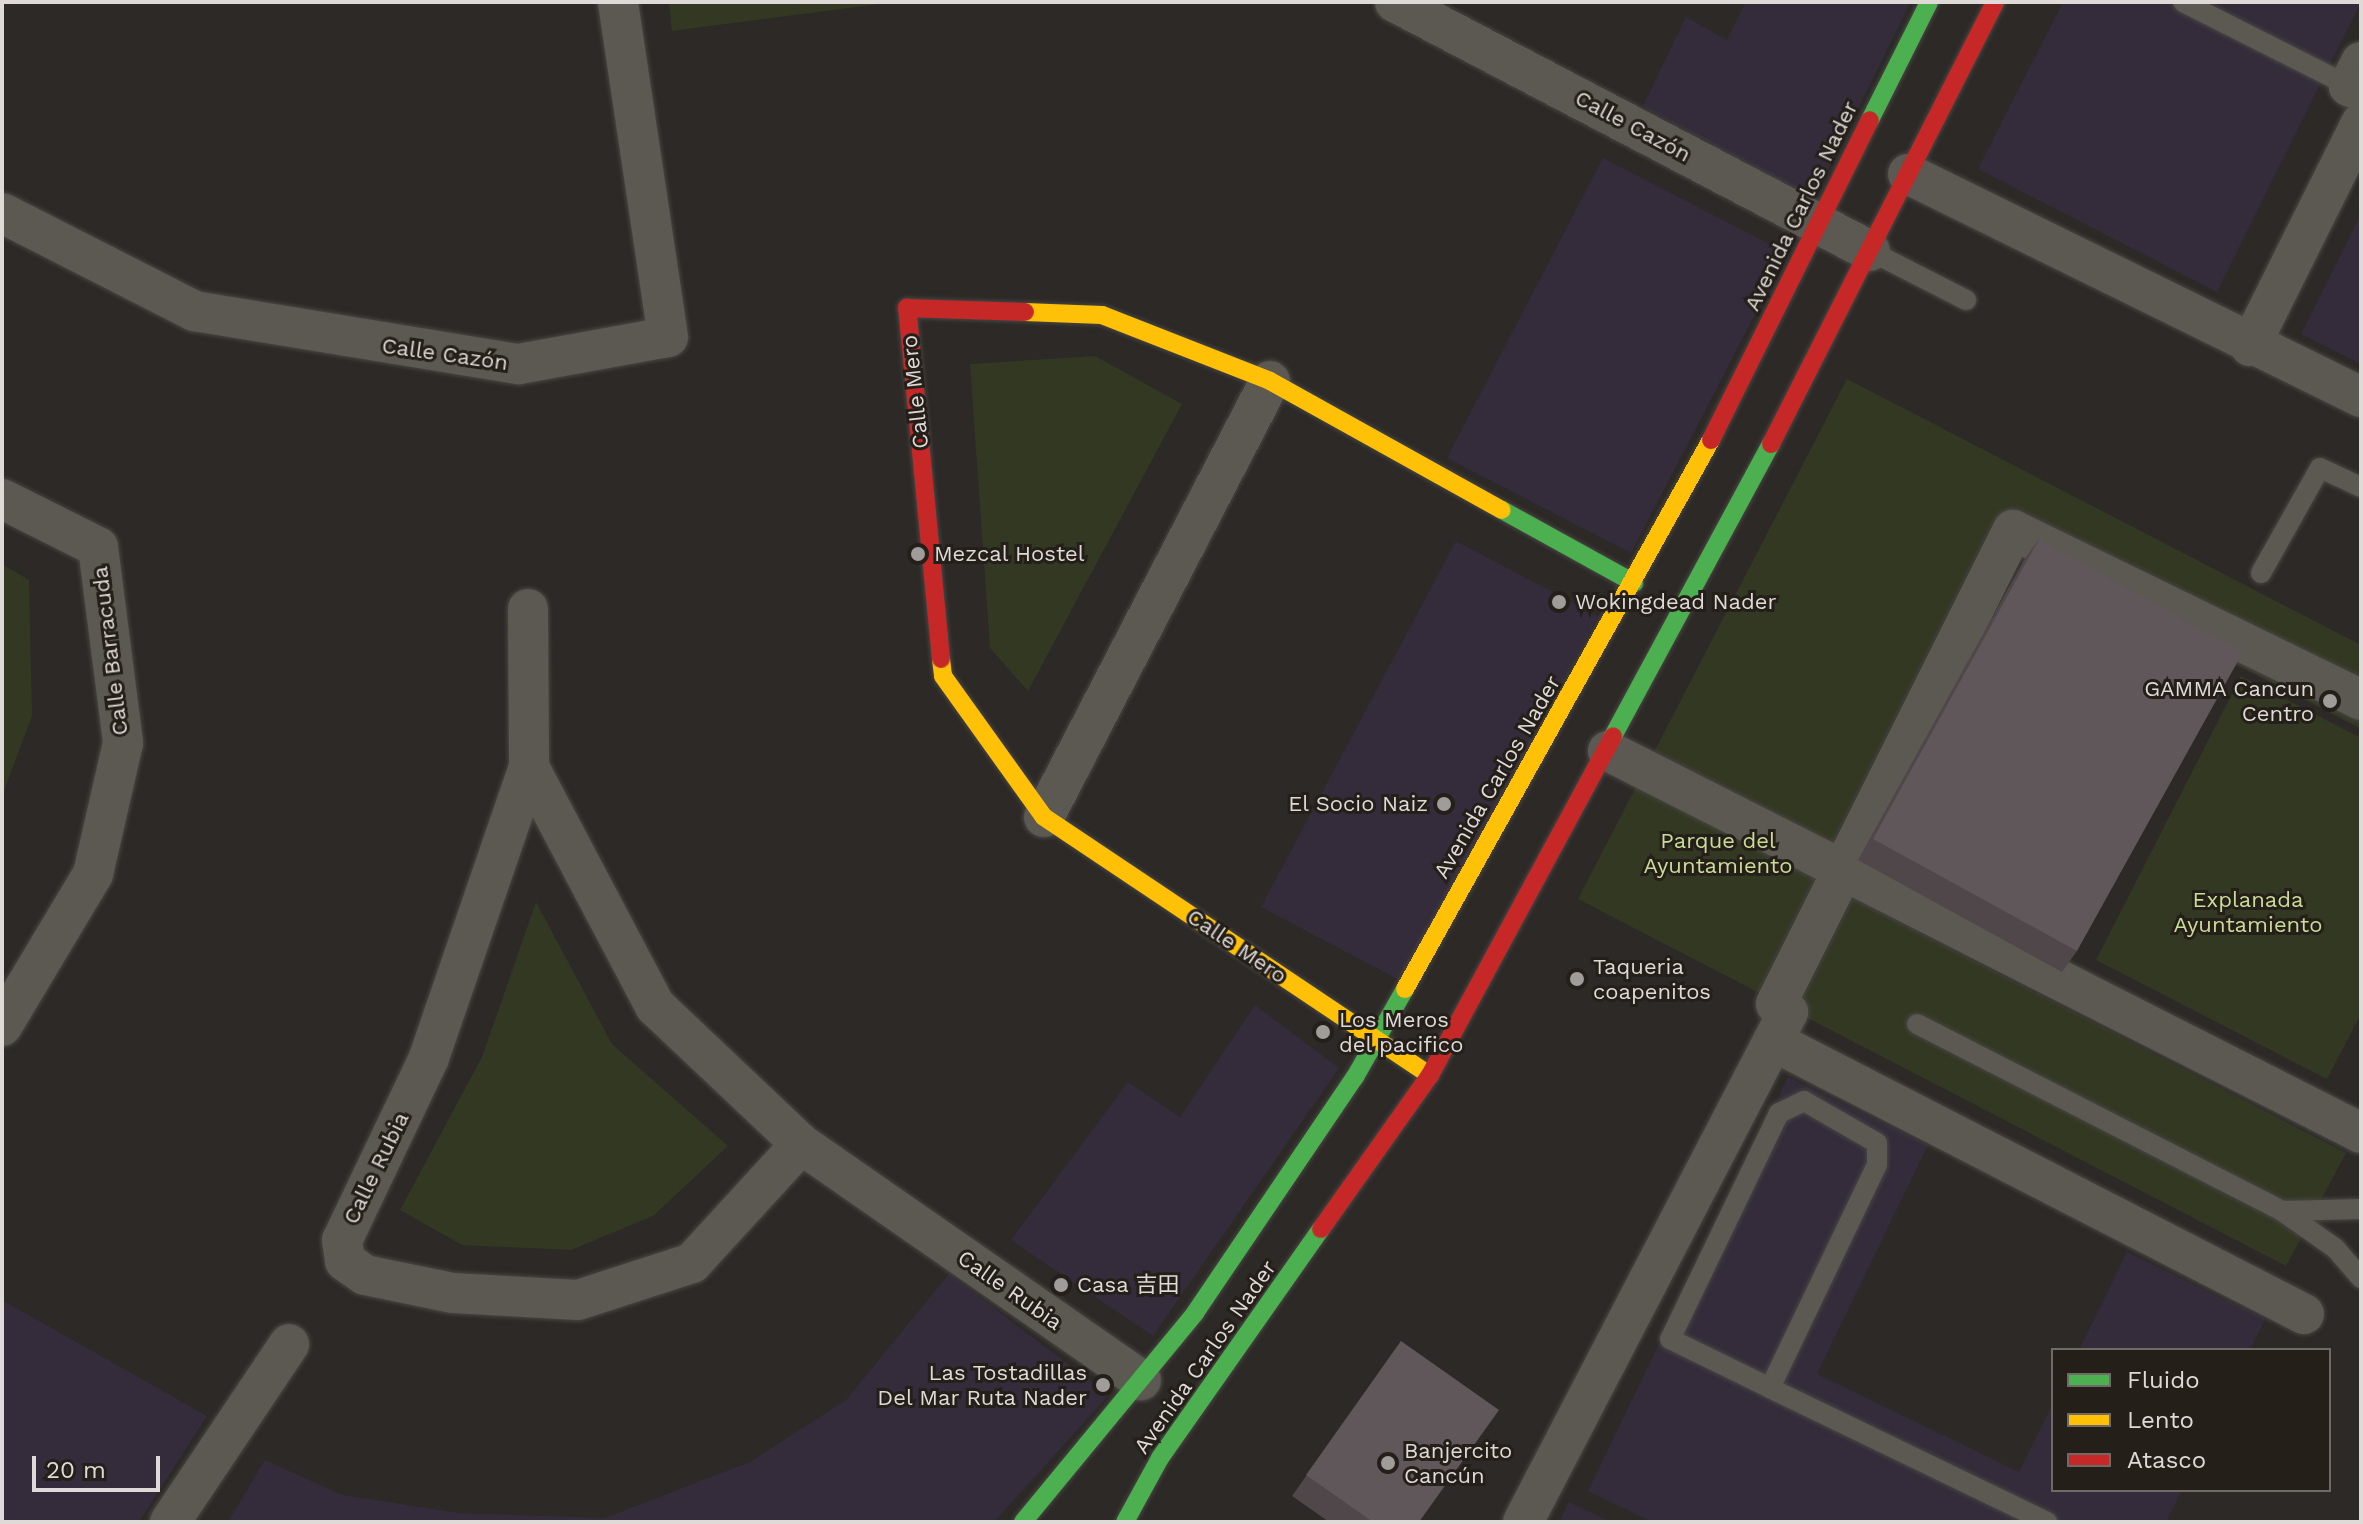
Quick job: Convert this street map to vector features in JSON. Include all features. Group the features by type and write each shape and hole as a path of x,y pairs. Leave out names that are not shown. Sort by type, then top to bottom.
{"street":[{"name":"Calle Cazón","path":"2,213 194,311 519,364 668,337 618,2"},
{"name":"Calle Cazón","path":"1395,2 1447,10 1870,251"},
{"name":"Avenida Carlos Nader","path":"1023,1522 1195,1313 1376,1040 1634,583 1726,410 1929,2"},
{"name":"Avenida Carlos Nader","path":"1125,1522 1160,1458 1430,1075 1608,751 1775,436 1995,2"},
{"path":"2250,346 2358,91"},
{"path":"1908,174 2250,346 2361,397"},
{"name":"Calle Mero","path":"1430,1075 1044,817 943,676 907,308 1102,315 1270,381 1634,583"},
{"path":"1044,817 1270,381"},
{"path":"1726,410 1775,436"},
{"name":"Calle Barracuda","path":"2,499 98,547 123,743 93,874 2,1026"},
{"path":"1523,1522 1788,1012 1776,1004 2013,530 2361,700"},
{"name":"Calle Rubia","path":"528,609 529,767 429,1058 342,1240 345,1261 365,1275 453,1293 578,1300 692,1263 801,1144"},
{"path":"1608,751 1841,873 2361,1133"},
{"name":"Calle Rubia","path":"529,767 655,1006 801,1144 1141,1380"},
{"path":"1773,1041 2304,1314"},
{"path":"170,1522 289,1344"}],"lane":[{"path":"2183,2 2358,91"},
{"path":"1870,251 1966,300"},
{"path":"2261,573 2320,468 2361,487"},
{"path":"1917,1024 2282,1211 2335,1248 2361,1278"},
{"path":"1770,1388 1877,1165 1877,1143 1804,1101 1779,1113 1670,1339 1770,1388 2047,1522"},
{"path":"2282,1211 2361,1209"}],"shaded area":[{"path":"1746,2 1911,2 1813,200 1643,106 1686,17 1727,40"},
{"path":"2063,2 2361,2 2217,292 1978,169"},
{"path":"1603,158 1787,253 1631,553 1447,458"},
{"path":"2361,214 2361,364 2301,334"},
{"path":"1456,541 1598,616 1403,982 1261,907"},
{"path":"1255,1005 1339,1068 1153,1336 1011,1240 1128,1082 1180,1117"},
{"path":"1788,1077 1928,1145 1817,1374 2019,1472 2051,1408 2051,1492 2181,1492 2166,1522 1652,1522 1588,1491"},
{"path":"2127,1252 2265,1319 2251,1348 2080,1348"},
{"path":"949,1274 1109,1395 994,1522 228,1522 265,1460 342,1495 459,1513 605,1518 750,1462 846,1400"},
{"path":"2,1300 207,1416 139,1522 2,1522"},
{"path":"1569,1502 1611,1522 1559,1522"}],"green space":[{"path":"669,2 895,2 672,31"},
{"path":"1095,356 1182,404 1028,691 990,648 970,364"},
{"name":"Parque del Ayuntamiento","path":"1847,379 2361,645 2361,729 1995,539 1818,880 2346,1153 2286,1266 1578,899"},
{"path":"2,564 29,580 32,716 2,796"},
{"name":"Explanada Ayuntamiento","path":"2241,676 2361,738 2361,1014 2327,1079 2096,960"},
{"path":"536,902 612,1044 728,1146 653,1216 571,1250 462,1245 400,1210 482,1057"}],"building":[{"path":"2039,539 2243,652 2077,951 1873,839"},
{"name":"Banjercito Cancún","path":"1401,1341 1499,1410 1419,1522 1373,1522 1306,1475"}],"traffic: fast":[{"path":"1870,120 1929,2"},
{"path":"1613,736 1771,444"},
{"path":"1502,510 1634,583"},
{"path":"1023,1522 1195,1313 1355,1077 1405,989"},
{"path":"1125,1522 1160,1458 1321,1229"}],"traffic: slow":[{"path":"1025,312 1102,315 1270,381 1502,510"},
{"path":"1405,989 1711,440"},
{"path":"941,659 943,676 1044,817 1430,1075"}],"traffic: jam":[{"path":"1771,444 1995,2"},
{"path":"1711,440 1870,120"},
{"path":"941,659 907,308 1025,312"},
{"path":"1321,1229 1430,1075 1613,736"}],"place":[{"name":"Mezcal Hostel","path":"918,554"},
{"name":"Wokingdead Nader","path":"1559,602"},
{"name":"GAMMA Cancun Centro","path":"2330,701"},
{"name":"El Socio Naiz","path":"1444,804"},
{"name":"Taqueria coapenitos","path":"1577,979"},
{"name":"Los Meros del pacifico","path":"1323,1032"},
{"name":"Casa 吉田","path":"1061,1285"},
{"name":"Las Tostadillas Del Mar Ruta Nader","path":"1103,1385"},
{"name":"Banjercito Cancún","path":"1388,1463"}]}
